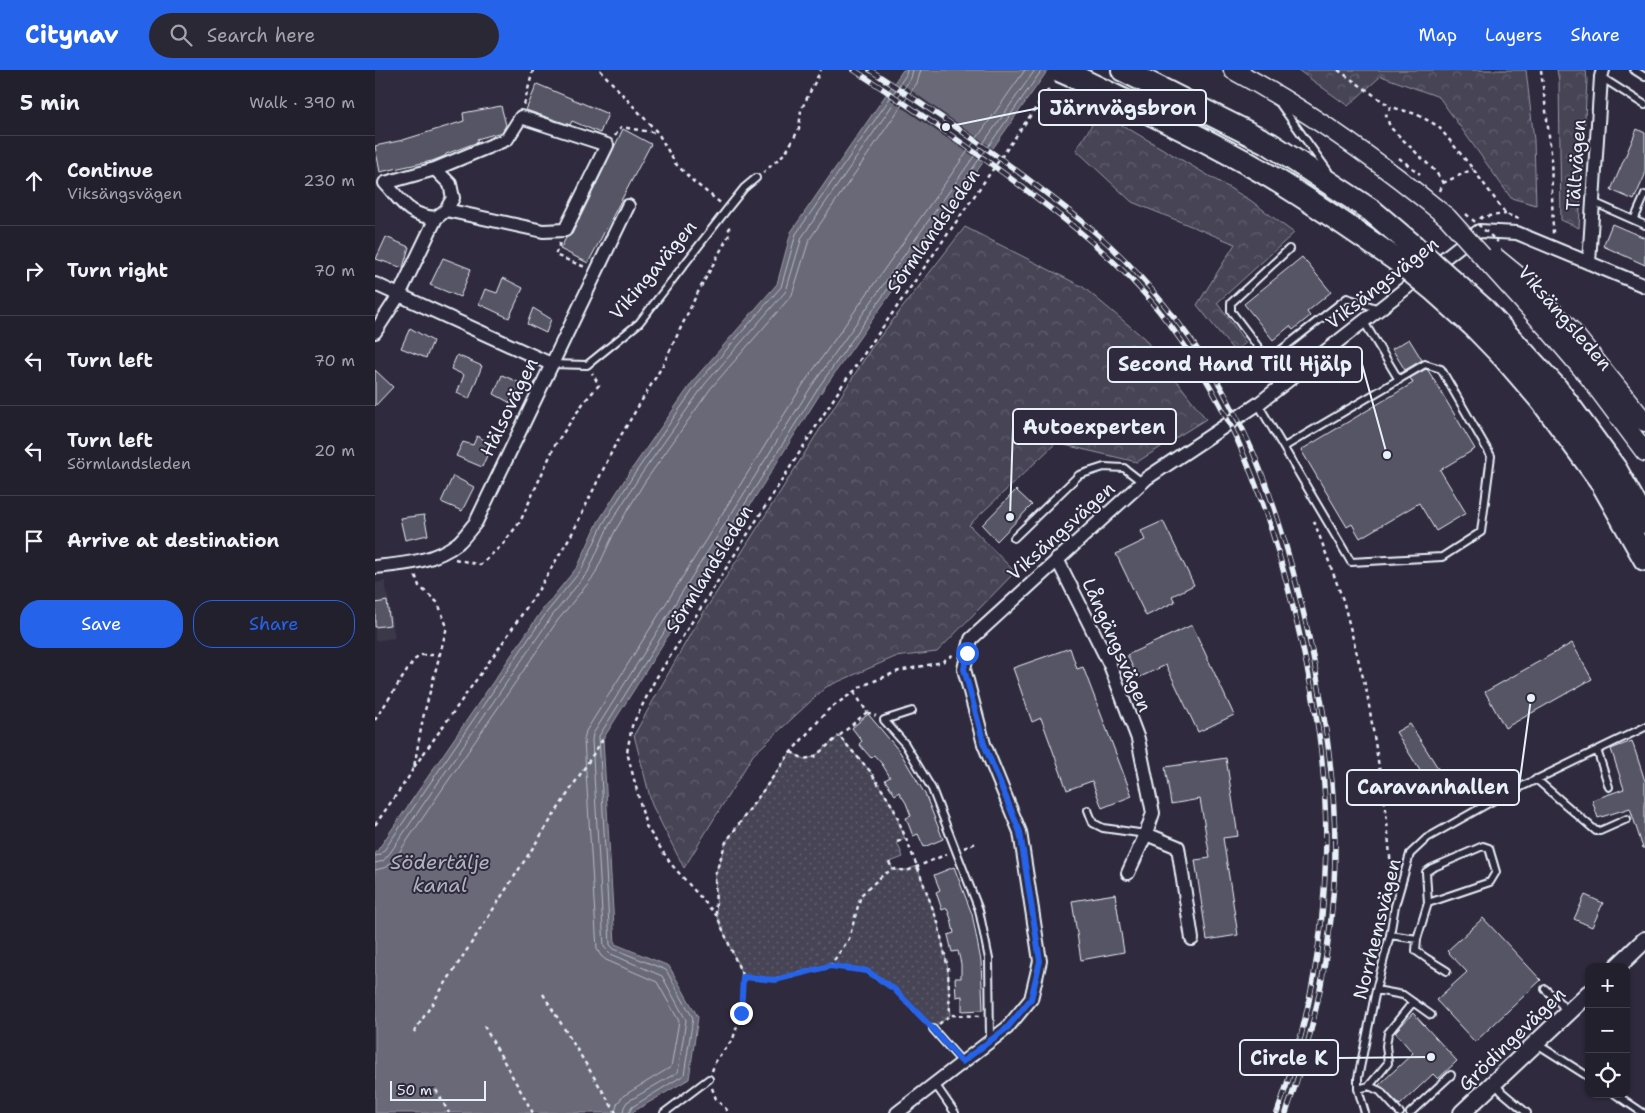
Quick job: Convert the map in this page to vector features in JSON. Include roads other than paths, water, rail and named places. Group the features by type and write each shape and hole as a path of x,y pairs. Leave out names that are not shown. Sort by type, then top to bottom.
{"highway":[{"path":"1123,70 1270,144 1372,211 1405,253 1556,388 1616,470 1645,522"},
{"path":"1055,77 1167,122 1261,171 1357,233 1405,253"},
{"path":"1478,317 1504,357 1542,401 1601,481 1645,559"}],"main road":[{"name":"Viksängsleden","path":"1233,70 1330,128 1405,183 1447,217 1514,281 1570,330 1645,422"},
{"name":"Viksängsleden","path":"1514,281 1645,452"}],"street":[{"name":"Tältvägen","path":"1589,263 1602,74"},
{"path":"521,117 607,145 565,230 543,231 441,214 423,217 409,210 385,184 435,169 507,139 521,117"},
{"path":"375,332 399,295 441,214 453,198 450,184 435,169"},
{"name":"Hälsovägen","path":"375,567 411,562 438,555 459,542 475,522 628,206"},
{"name":"Viksängsvägen","path":"897,1113 1007,1028 1031,999 1040,961 1020,832 984,744 964,669 971,639 1142,482 1258,404 1479,231 1517,234 1645,286"},
{"path":"375,284 551,364"},
{"name":"Långängsvägen","path":"1057,559 1110,665 1138,739 1153,813 1128,873"},
{"path":"1145,834 1178,847 1192,939"},
{"path":"1621,963 1645,940"},
{"name":"Grödingevägen","path":"1462,1113 1585,997"}],"lane":[{"path":"1634,70 1645,77"},
{"path":"1602,74 1645,104"},
{"path":"1269,90 1289,115 1340,189"},
{"name":"Vikingavägen","path":"551,364 587,365 639,323 728,208 756,178"},
{"path":"1634,220 1645,195"},
{"path":"1593,202 1645,225"},
{"path":"1289,250 1231,303 1231,311 1265,356 1272,357 1347,298 1380,309"},
{"path":"1364,322 1399,380"},
{"path":"1258,404 1283,447 1351,562 1442,556 1481,532 1491,456 1441,369 1425,364 1283,447"},
{"path":"1014,538 1079,475 1104,467 1124,468 1142,482"},
{"path":"912,711 884,720 905,744 932,789 979,910 989,959 990,1041"},
{"name":"Norrhemsvägen","path":"1365,1113 1358,1089 1358,1078 1395,906 1410,854 1427,838 1498,798 1645,727"},
{"path":"1597,750 1609,787"},
{"path":"1535,779 1596,831 1627,819"},
{"path":"1089,810 1093,823 1103,828 1145,834"},
{"path":"1428,903 1490,882 1495,872 1489,848 1483,846 1426,872 1428,903 1417,939 1416,951 1447,971"},
{"path":"1390,935 1417,939"},
{"path":"1545,989 1561,1004 1567,1014"},
{"path":"1377,990 1403,995 1431,1015"},
{"path":"1358,1089 1369,1086 1388,1063 1386,1046 1388,1033 1413,1002"},
{"path":"933,1029 962,1062"},
{"path":"1536,1044 1585,1075"},
{"path":"1410,1113 1451,1074"},
{"path":"664,1113 709,1078"},
{"path":"1495,1083 1502,1092 1527,1113"},
{"path":"935,1084 955,1113"},
{"path":"1369,1086 1380,1091 1400,1113"},
{"path":"1621,1098 1643,1113"}],"water":[{"name":"Södertälje kanal","path":"903,70 1048,70 820,394 603,739 615,944 669,966 698,1017 689,1079 631,1113 375,1113 375,854 543,609 578,566 598,522 629,473 696,377 777,284 791,232"}],"railway":[{"path":"854,70 918,112 1041,201 1095,244 1128,276 1159,311 1203,374 1238,441 1252,475 1277,547 1309,678 1319,735 1326,831 1321,927 1314,974 1305,1021 1277,1113"},
{"path":"870,70 957,128 1021,174 1090,228 1124,260 1149,286 1199,352 1231,406 1255,456 1283,535 1304,615 1324,715 1334,816 1334,884 1328,942 1311,1029 1286,1113"}],"place":[{"name":"Järnvägsbron","path":"946,127"},
{"name":"Second Hand Till Hjälp","path":"1387,455"},
{"name":"Autoexperten","path":"1010,517"},
{"name":"Caravanhallen","path":"1531,698"},
{"name":"Circle K","path":"1431,1057"}]}
